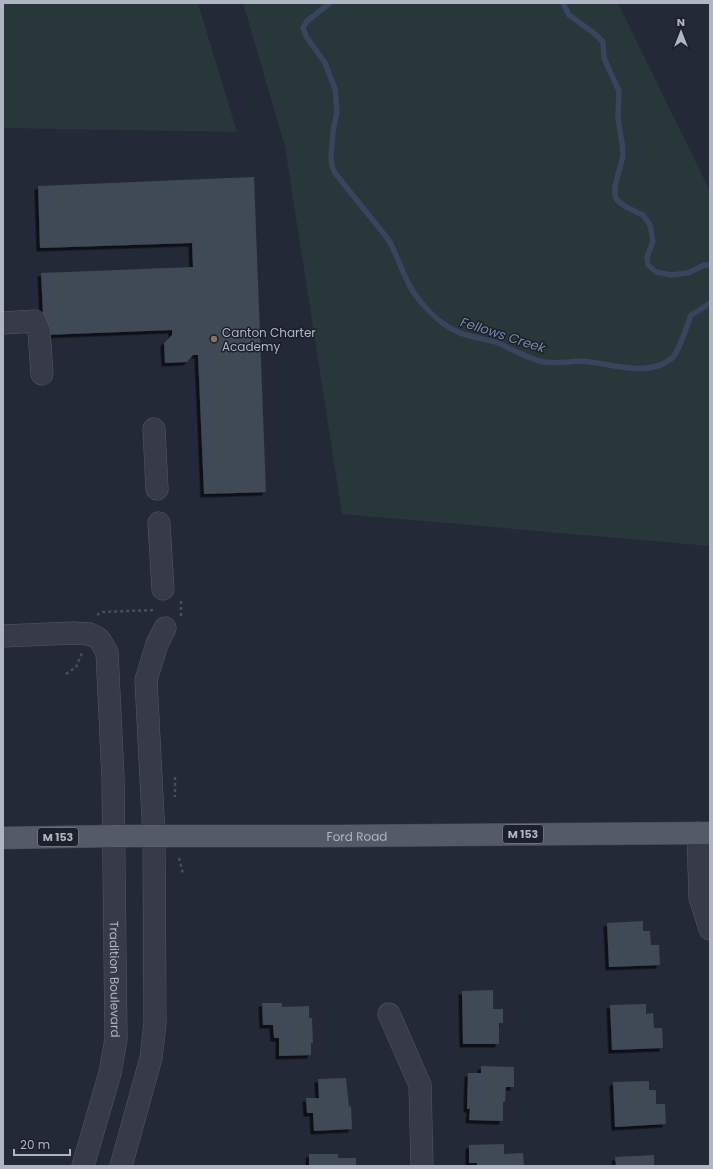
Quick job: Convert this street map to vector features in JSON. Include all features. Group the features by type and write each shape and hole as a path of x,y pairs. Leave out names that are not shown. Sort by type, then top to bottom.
{"main road":[{"name":"Ford Road","path":"3,838 114,836 704,833"}],"street":[{"path":"3,323 34,321 39,331 42,374"},
{"path":"154,429 157,489"},
{"path":"159,523 163,589"},
{"path":"121,1166 151,1058 155,1023 154,836 146,680 157,644 160,619"},
{"name":"Tradition Boulevard","path":"3,636 73,633 90,634 99,639 107,652 113,778 116,1039 110,1072 83,1166"},
{"path":"704,833 700,898 710,929"},
{"path":"390,1014 420,1085 422,1166"}],"path":[{"path":"97,616 102,612 160,619"},
{"path":"66,674 76,666 84,649"},
{"path":"175,777 175,797"},
{"path":"179,858 183,874"}],"shaded area":[{"path":"3,3 198,3 237,132 3,128"},
{"path":"243,3 618,3 710,191 710,546 342,514 285,147"}],"building":[{"name":"Canton Charter Academy","path":"254,177 266,492 204,494 198,355 193,355 187,362 165,363 164,343 172,335 172,330 44,335 41,273 193,267 192,243 40,248 38,186"},
{"path":"643,921 643,931 650,931 651,945 659,945 660,965 609,967 607,923"},
{"path":"493,990 493,1009 503,1009 503,1023 499,1023 499,1044 463,1044 462,991"},
{"path":"262,1003 282,1003 282,1007 309,1006 309,1018 312,1018 313,1043 311,1043 311,1055 279,1056 279,1038 274,1038 273,1025 263,1025"},
{"path":"646,1004 646,1014 653,1013 654,1028 662,1028 663,1048 612,1050 610,1005"},
{"path":"481,1066 514,1067 514,1087 506,1087 505,1102 503,1102 503,1121 469,1120 470,1109 467,1109 468,1073 481,1073"},
{"path":"346,1078 349,1107 351,1106 352,1129 314,1131 313,1113 307,1113 306,1098 319,1098 318,1079"},
{"path":"649,1081 649,1090 656,1090 656,1104 665,1104 666,1124 615,1127 613,1082"},
{"path":"504,1144 504,1154 523,1153 524,1166 477,1166 477,1163 469,1163 469,1145"},
{"path":"309,1154 338,1154 338,1158 356,1158 356,1166 309,1166"},
{"path":"654,1155 654,1166 616,1166 615,1157"}],"waterway":[{"name":"Fellows Creek","path":"330,3 307,21 303,28 306,36 325,63 335,89 337,112 333,131 331,157 332,166 335,173 388,239 414,293 439,321 457,332 498,343 540,361 556,363 582,361 640,369 661,365 671,359 680,345 691,315 710,303"},
{"path":"563,3 569,15 595,34 603,42 604,58 619,91 618,119 623,156 615,186 615,196 617,200 626,207 643,215 650,225 653,241 647,257 648,265 656,272 671,275 688,273 704,265 710,265"}],"place":[{"name":"Canton Charter Academy","path":"214,339"}]}
